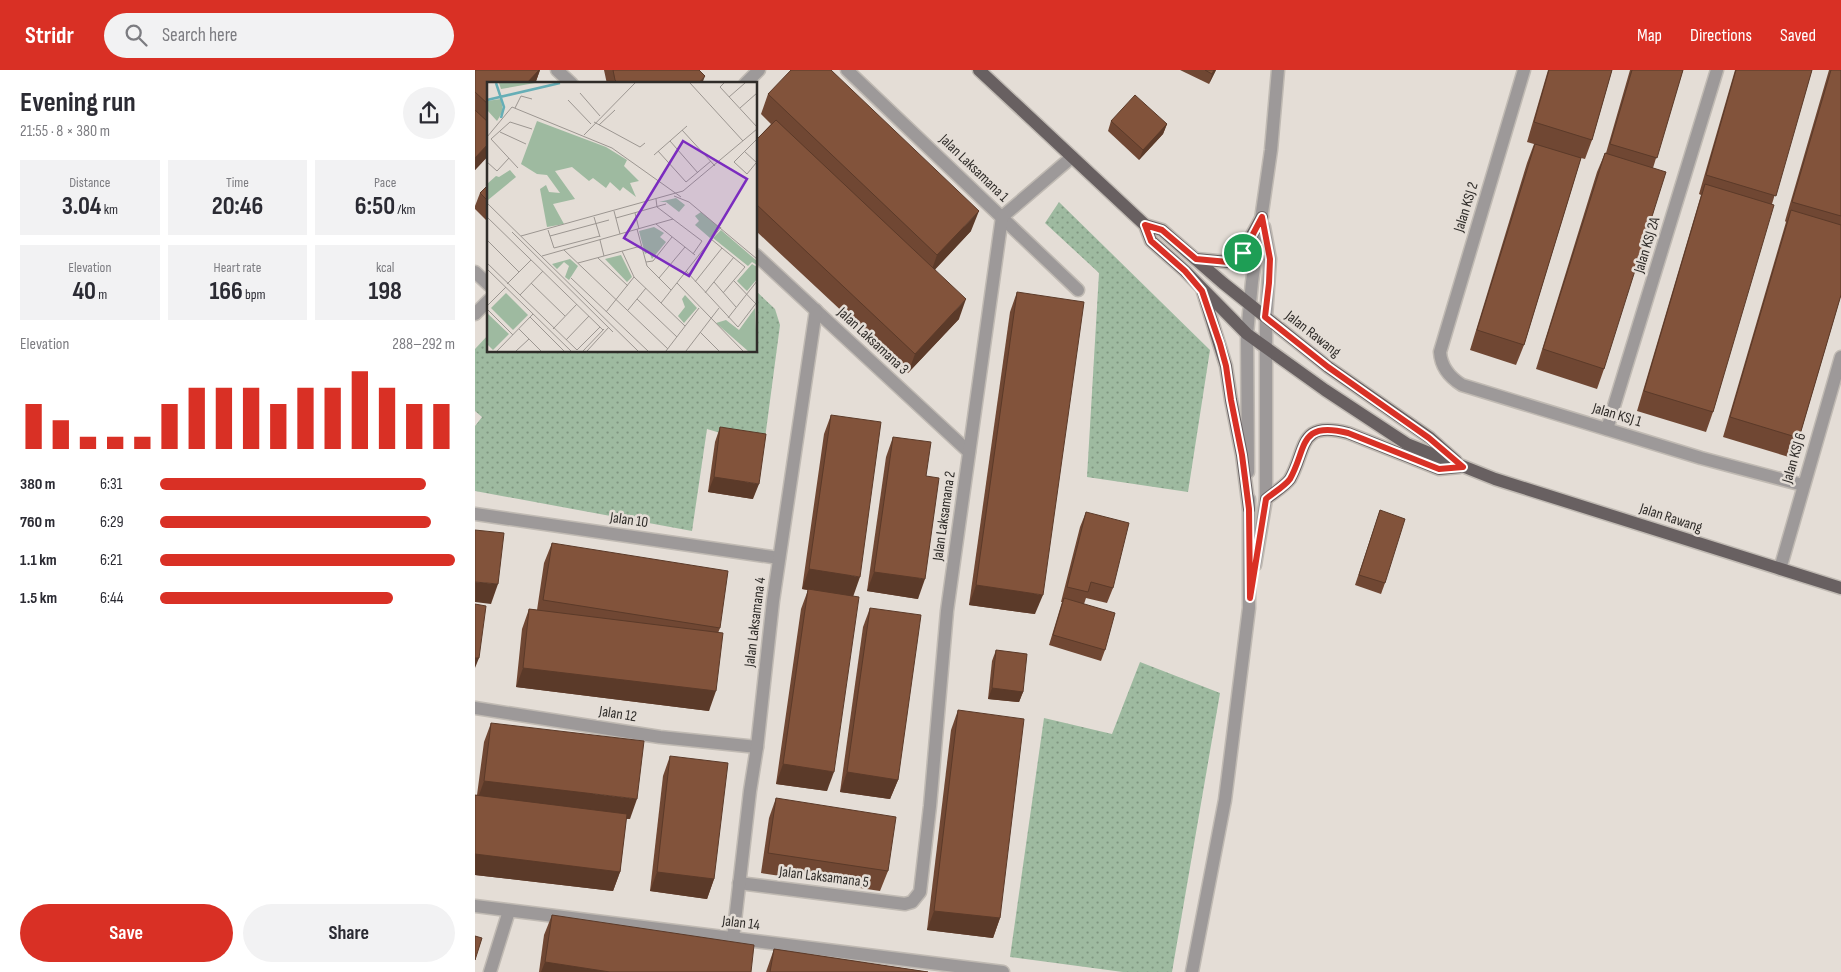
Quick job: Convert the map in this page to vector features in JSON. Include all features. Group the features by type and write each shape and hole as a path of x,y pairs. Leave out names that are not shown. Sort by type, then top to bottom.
{"main road":[{"name":"Jalan Rawang","path":"979,70 1145,225 1151,241 1185,271 1202,291 1247,334 1325,390 1407,444 1495,479 1841,588"},
{"path":"1196,259 1228,262 1243,253 1262,217"},
{"name":"Jalan Rawang","path":"1145,225 1162,230 1265,317 1328,367 1429,438 1463,467"},
{"path":"1202,291 1226,366 1242,455 1249,509"},
{"path":"1266,499 1289,480 1303,444 1311,435 1321,430 1334,429 1348,433 1439,469 1463,467"}],"street":[{"path":"557,70 570,82"},
{"path":"747,82 759,70"},
{"name":"Jalan Laksamana 1","path":"847,70 1078,290"},
{"path":"1250,598 1247,334 1249,303 1271,150 1278,70"},
{"name":"Jalan KSJ 2","path":"1440,352 1524,70"},
{"name":"Jalan KSJ 2A","path":"1607,429 1717,70"},
{"path":"1002,217 1072,157"},
{"name":"Jalan Laksamana 2","path":"905,904 917,898 921,887 947,611 1002,217"},
{"path":"1192,972 1225,800 1250,598 1266,499 1267,349 1265,317 1270,259 1262,217"},
{"name":"Jalan Laksamana 3","path":"757,256 969,452"},
{"path":"475,272 487,283"},
{"path":"475,314 487,302"},
{"name":"Jalan Laksamana 4","path":"733,938 779,558 816,310"},
{"name":"Jalan KSJ 1","path":"1440,352 1441,362 1446,371 1452,379 1462,384 1701,458 1803,485"},
{"name":"Jalan KSJ 6","path":"1780,570 1841,357"},
{"name":"Jalan 10","path":"475,514 779,558"},
{"name":"Jalan 12","path":"475,708 660,737 757,748"},
{"name":"Jalan Laksamana 5","path":"739,883 905,904"},
{"name":"Jalan 14","path":"475,906 1002,972"},
{"path":"490,972 509,910"}],"green space":[{"path":"1059,202 1210,350 1188,492 1087,477 1099,273 1045,223"},
{"path":"757,292 775,309 780,325 764,446 707,429 692,531 475,491 475,426 482,417 475,411 475,349 487,336 487,352 757,352"},
{"path":"1140,662 1220,693 1172,972 1123,972 1010,957 1044,718 1112,734"}],"building":[{"path":"475,70 539,70 528,82 487,82 487,103 475,92"},
{"path":"613,70 699,70 705,76 700,82 617,82"},
{"path":"791,70 831,70 979,211 937,255 768,94"},
{"path":"1205,70 1214,70 1212,74"},
{"path":"1549,70 1612,70 1592,140 1534,122"},
{"path":"1632,70 1683,70 1657,158 1610,144"},
{"path":"1736,70 1812,70 1776,196 1706,175"},
{"path":"1831,70 1841,70 1841,216 1792,202"},
{"path":"1135,95 1167,124 1143,150 1111,121"},
{"path":"475,110 487,121 487,145 475,158"},
{"path":"776,120 966,299 915,354 757,205 757,139"},
{"path":"1535,144 1581,158 1524,345 1477,330"},
{"path":"1605,153 1666,172 1604,369 1543,349"},
{"path":"1705,184 1774,205 1713,412 1644,391"},
{"path":"487,186 487,200 480,193"},
{"path":"1791,210 1841,225 1841,295 1799,438 1730,417"},
{"path":"1017,292 1084,302 1043,595 976,585"},
{"path":"831,415 881,422 860,577 809,569"},
{"path":"720,427 766,434 759,484 714,477"},
{"path":"893,437 931,442 926,476 939,478 925,579 874,572"},
{"path":"1380,510 1405,519 1385,583 1359,575"},
{"path":"1086,512 1129,523 1113,588 1091,582 1088,592 1067,587"},
{"path":"475,530 504,533 498,584 475,582"},
{"path":"552,543 728,571 720,628 543,600"},
{"path":"808,589 859,597 834,772 783,764"},
{"path":"1064,598 1115,613 1105,650 1053,635"},
{"path":"475,604 486,606 479,658 475,658"},
{"path":"870,608 921,615 898,780 847,772"},
{"path":"529,609 723,633 716,691 523,668"},
{"path":"996,650 1027,654 1023,692 992,688"},
{"path":"958,710 1024,719 1000,918 934,911"},
{"path":"491,723 644,741 637,799 484,781"},
{"path":"670,756 728,763 714,879 657,872"},
{"path":"475,795 627,814 620,872 475,854"},
{"path":"776,798 896,817 888,871 768,853"},
{"path":"552,915 754,945 751,972 610,972 545,962"},
{"path":"475,936 482,938 475,960"},
{"path":"774,949 928,972 770,972"}],"route":[{"path":"1262,217 1270,259 1265,317 1328,367 1429,438 1463,467 1439,469 1334,429 1321,430 1311,435 1303,444 1289,480 1266,499 1250,598 1249,509 1242,455 1226,366 1220,344 1202,291 1185,271 1151,241 1145,225 1162,230 1196,259 1228,262 1243,253 1262,217"}]}
